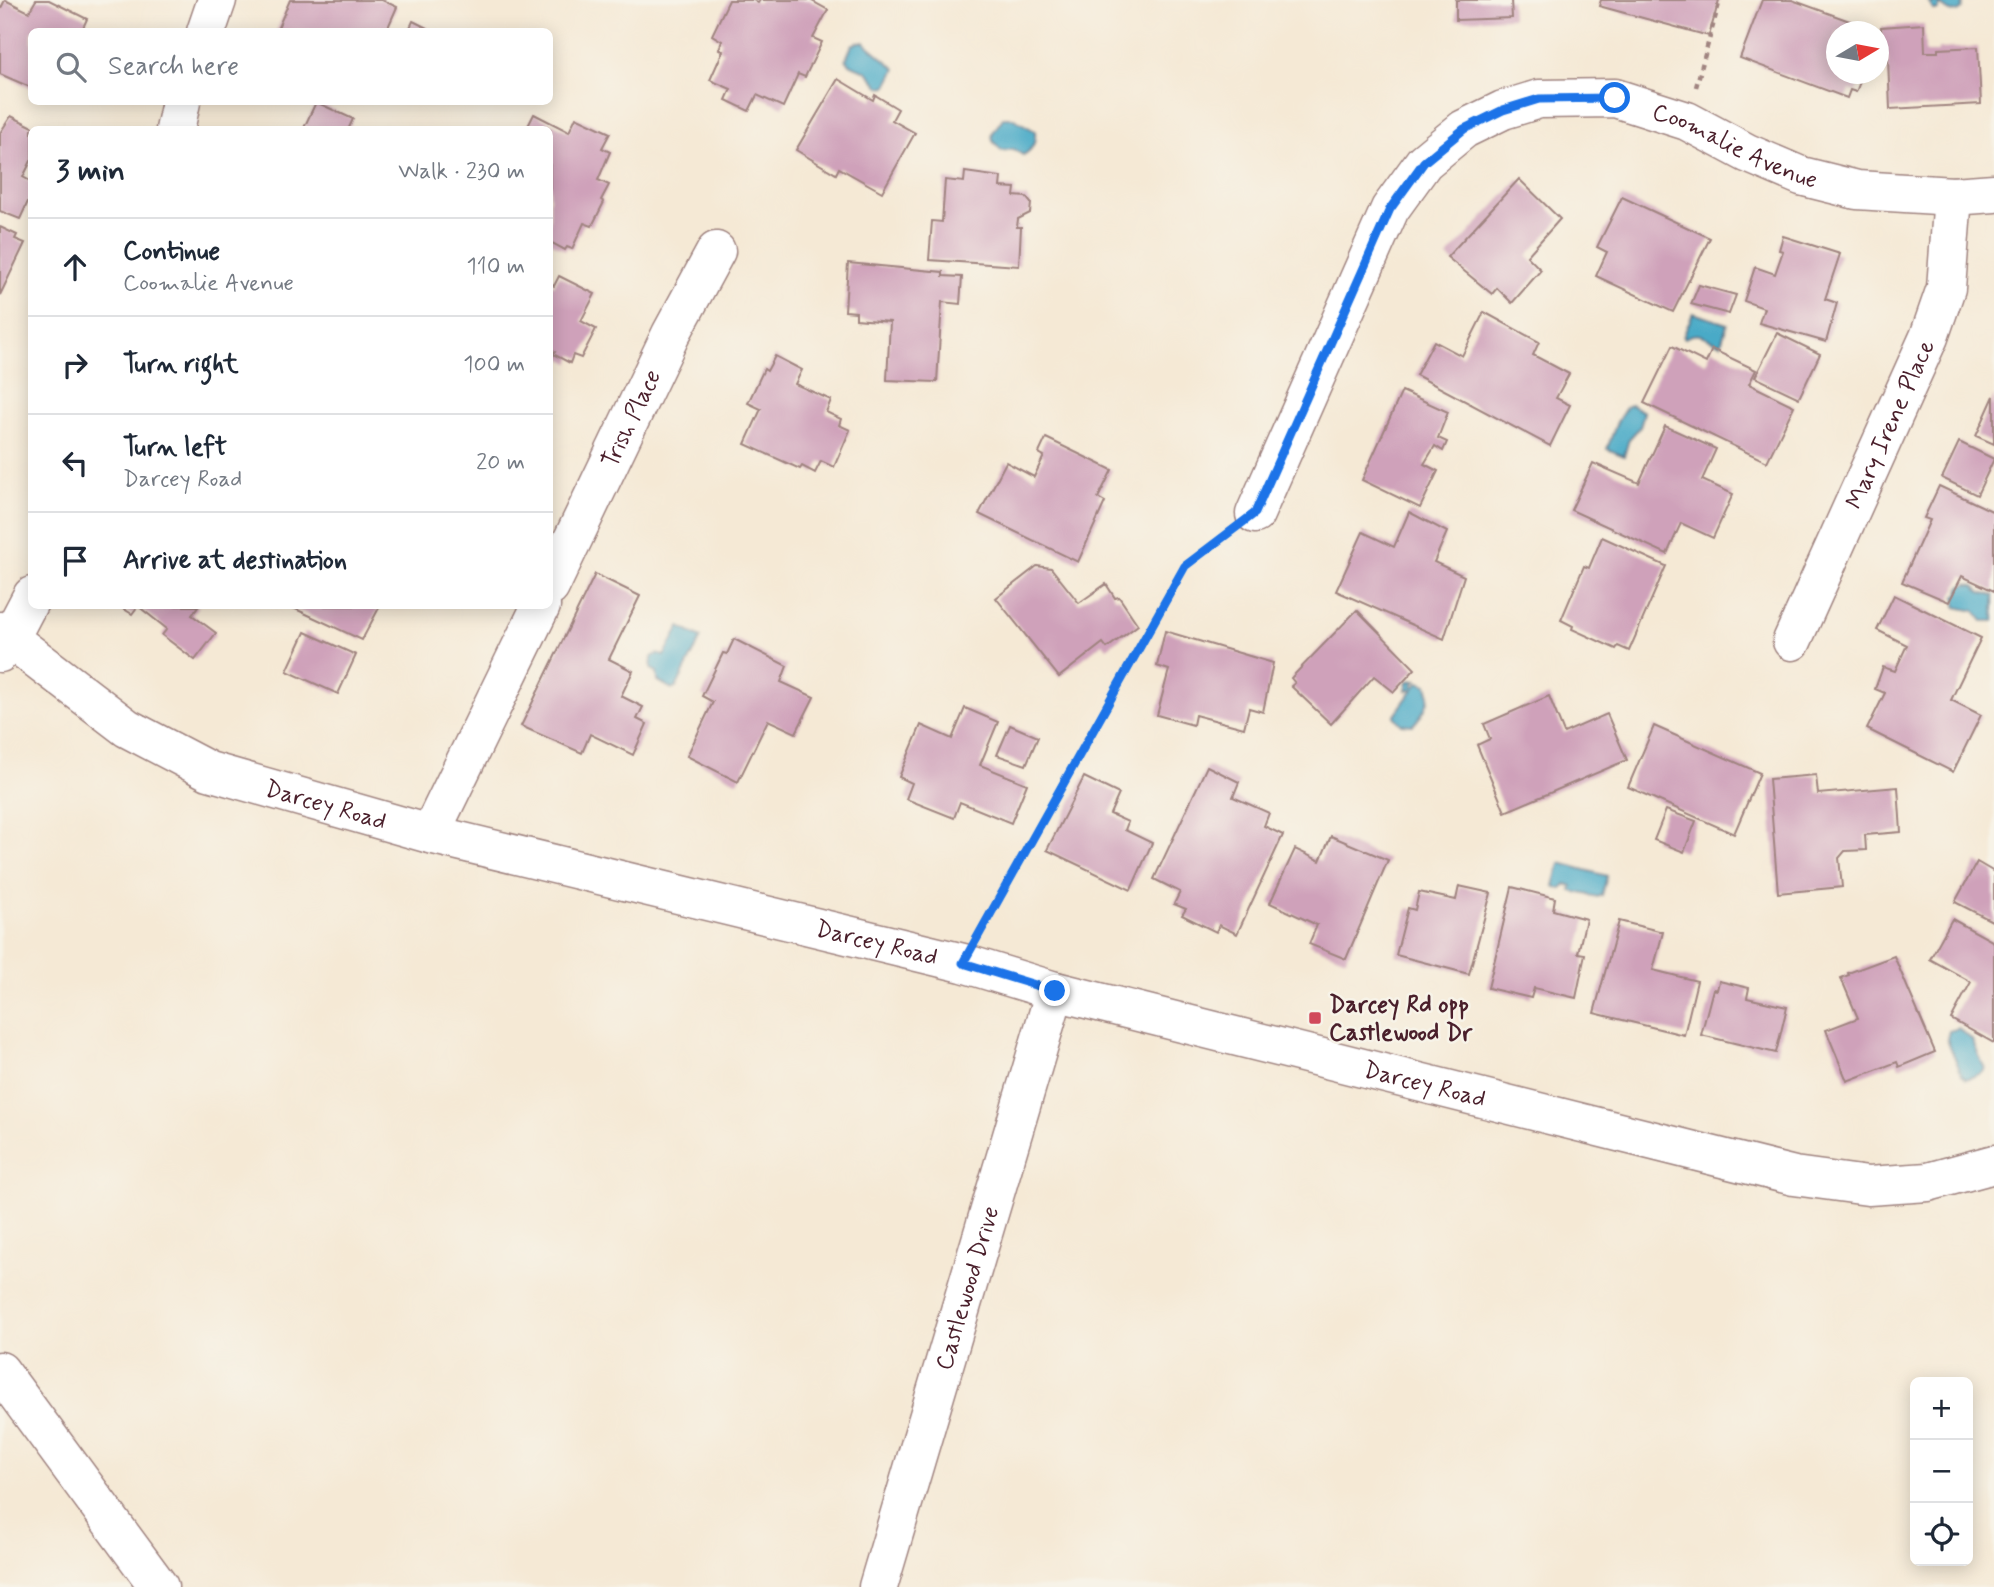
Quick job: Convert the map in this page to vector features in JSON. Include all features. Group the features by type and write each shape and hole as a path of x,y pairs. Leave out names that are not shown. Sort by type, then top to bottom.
{"street":[{"path":"207,28 217,0"},
{"name":"Coomalie Avenue","path":"1255,513 1390,209 1424,162 1464,129 1503,110 1539,99 1615,98 1687,121 1747,153 1801,176 1857,190 1953,196 1994,192"},
{"path":"176,126 180,105"},
{"name":"Mary Irene Place","path":"1792,641 1929,337 1946,288 1953,196"},
{"name":"Trish Place","path":"553,581 671,334 716,251"},
{"path":"3,641 28,602"},
{"path":"430,834 540,609"},
{"name":"Darcey Road","path":"3,641 127,728 209,772 430,834 963,963 1055,991 1794,1176 1868,1186 1928,1182 1994,1164"},
{"name":"Castlewood Drive","path":"878,1587 1055,991"},
{"path":"0,1371 159,1587"}],"path":[{"path":"1687,121 1720,0"},
{"path":"963,963 1185,566 1255,513"}],"water":[{"path":"1931,0 1964,0 1962,9 1953,13 1939,4 1939,10 1933,10 1929,3 1937,2"},
{"path":"864,42 896,69 887,86 880,87 867,72 850,64 846,59 852,45"},
{"path":"1003,118 1012,118 1035,131 1033,145 1023,155 1013,149 1002,151 993,141 992,134"},
{"path":"1693,313 1727,324 1721,344 1699,335 1683,337"},
{"path":"1631,405 1644,412 1640,427 1629,439 1624,456 1607,449 1617,422 1627,406"},
{"path":"1967,584 1975,586 1981,592 1994,595 1994,621 1983,621 1975,611 1956,607 1956,596 1960,587"},
{"path":"680,627 701,638 676,688 672,689 658,681 657,672 651,669 652,657 657,654 664,656"},
{"path":"1416,680 1413,685 1415,687 1419,682 1427,685 1428,701 1413,725 1401,724 1394,716 1413,689 1406,690 1408,681"},
{"path":"1560,863 1607,876 1602,895 1598,897 1571,891 1572,886 1566,884 1561,889 1554,886"},
{"path":"1959,1028 1972,1040 1985,1069 1982,1073 1966,1079 1947,1039 1949,1031"}],"building":[{"path":"5,0 29,12 36,0 49,0 87,19 83,28 28,28 28,86 0,74 0,10"},
{"path":"290,0 382,0 397,7 388,28 278,28"},
{"path":"729,0 753,0 758,3 760,0 810,0 828,10 813,38 822,42 805,77 798,74 783,107 757,95 749,111 726,100 731,89 710,80 723,51 719,49 722,41 712,35"},
{"path":"1456,0 1511,0 1512,18 1456,20"},
{"path":"1601,0 1719,0 1709,36 1599,6"},
{"path":"1762,0 1792,0 1850,21 1826,21 1826,84 1859,84 1856,92 1850,90 1847,98 1740,58"},
{"path":"413,21 427,28 410,28"},
{"path":"1924,24 1925,52 1978,47 1981,104 1890,109 1889,26"},
{"path":"838,79 873,100 875,95 898,109 892,120 915,133 882,192 839,168 836,174 796,150"},
{"path":"315,105 323,105 353,119 350,126 305,126"},
{"path":"534,114 569,132 576,117 610,133 602,148 610,152 598,180 609,185 601,200 604,202 592,226 584,223 572,249 567,247 565,250 553,244 553,126 528,126"},
{"path":"11,116 31,126 28,126 28,167 23,177 28,180 28,202 20,219 0,211 0,133"},
{"path":"965,172 1001,177 1000,187 1015,188 1014,196 1026,197 1031,203 1030,213 1018,219 1017,227 1021,227 1019,266 929,260 932,221 942,222 945,180 964,182"},
{"path":"1519,179 1560,219 1527,256 1541,270 1512,303 1497,288 1492,294 1447,257"},
{"path":"1622,197 1710,238 1673,312 1596,276 1607,252 1597,247"},
{"path":"0,227 17,235 15,239 25,243 0,295"},
{"path":"1783,236 1840,254 1825,299 1837,303 1826,342 1759,323 1764,308 1744,301 1755,267 1775,274 1783,251 1779,250"},
{"path":"848,263 943,272 943,276 962,277 960,304 942,302 937,382 887,380 890,322 856,319 856,312 845,311"},
{"path":"559,276 595,294 581,321 596,329 581,358 573,355 570,363 553,354 554,286"},
{"path":"1699,285 1736,295 1729,314 1691,304"},
{"path":"1484,312 1539,342 1533,355 1569,374 1556,398 1570,405 1550,446 1416,375 1434,341 1462,356"},
{"path":"1777,333 1820,354 1799,398 1755,377"},
{"path":"1672,346 1706,363 1712,349 1756,370 1749,384 1794,406 1767,462 1644,403"},
{"path":"775,356 802,370 795,384 831,400 826,412 841,419 839,425 850,430 834,467 821,461 815,473 745,444 761,409 748,403 764,369 767,371"},
{"path":"1402,391 1448,412 1438,438 1447,442 1443,451 1435,446 1424,464 1438,471 1420,508 1362,480"},
{"path":"1994,396 1994,444 1976,436"},
{"path":"1665,426 1716,449 1702,480 1733,494 1713,538 1681,523 1667,554 1571,510 1593,463 1639,483"},
{"path":"1046,438 1112,470 1098,498 1105,502 1078,562 979,514 1006,462 1034,477 1044,456 1039,453"},
{"path":"1959,442 1994,459 1977,495 1942,478"},
{"path":"1939,486 1994,512 1994,591 1962,576 1949,602 1902,582 1930,520 1924,518"},
{"path":"1409,512 1447,532 1434,562 1464,576 1444,639 1336,591 1363,532 1394,547"},
{"path":"1602,537 1666,566 1629,651 1618,646 1616,649 1572,629 1573,626 1561,620 1584,566 1589,568"},
{"path":"1037,566 1051,568 1079,603 1106,584 1115,598 1119,597 1138,625 1107,648 1103,643 1059,677 996,598"},
{"path":"595,574 640,596 609,659 633,671 621,696 643,707 637,719 647,724 633,755 590,734 582,753 521,726"},
{"path":"1894,595 1981,638 1951,700 1981,715 1953,772 1867,729 1885,693 1875,689 1883,667 1895,671 1907,645 1877,630"},
{"path":"142,609 197,609 192,615 216,633 195,660 162,635 167,629"},
{"path":"295,609 378,609 362,640"},
{"path":"1357,610 1415,669 1394,692 1374,676 1331,724 1291,686 1295,683 1291,678"},
{"path":"1165,631 1273,663 1263,712 1249,708 1244,728 1195,715 1193,725 1157,715 1169,670 1157,666"},
{"path":"305,632 356,655 338,694 287,671"},
{"path":"734,639 787,666 781,682 814,697 796,733 768,720 738,782 687,756 713,702 702,696 723,653 727,654"},
{"path":"1549,696 1564,733 1607,714 1627,760 1505,812 1477,745 1490,739 1484,724"},
{"path":"965,708 998,722 980,765 1027,784 1011,823 960,802 954,818 906,799 912,783 899,777 921,725 952,739"},
{"path":"1010,725 1038,737 1026,765 997,755"},
{"path":"1654,726 1760,773 1734,834 1628,787"},
{"path":"1207,766 1239,782 1233,797 1269,813 1264,826 1283,835 1237,934 1219,925 1216,932 1182,915 1186,909 1174,904 1180,892 1154,879"},
{"path":"1816,775 1818,794 1898,787 1901,832 1865,835 1866,850 1845,851 1839,858 1842,887 1778,893 1769,779"},
{"path":"1084,777 1119,794 1110,814 1128,822 1125,830 1152,843 1131,890 1047,850"},
{"path":"1666,810 1696,821 1684,852 1654,840"},
{"path":"1331,836 1388,860 1346,959 1309,944 1317,925 1270,903 1295,849 1320,861"},
{"path":"1977,862 1994,872 1994,922 1955,902"},
{"path":"1459,886 1491,893 1469,974 1396,955 1408,908 1415,910 1419,892 1456,900"},
{"path":"1512,887 1555,898 1553,910 1586,919 1578,953 1585,954 1576,998 1534,988 1531,998 1488,988"},
{"path":"1952,919 1994,942 1994,1043 1951,1019 1971,982 1930,959"},
{"path":"1619,921 1663,932 1653,970 1697,981 1684,1035 1594,1013"},
{"path":"1894,956 1935,1052 1899,1067 1897,1062 1847,1081 1826,1030 1858,1018 1841,978"},
{"path":"1719,981 1749,988 1747,998 1787,1007 1776,1053 1701,1035 1713,989 1717,990"}],"place":[{"name":"Darcey Rd opp Castlewood Dr","path":"1315,1018"}],"route":[{"path":"1055,991 963,963 1185,566 1255,513 1390,209 1424,162 1464,129 1503,110 1539,99 1615,98"}]}
